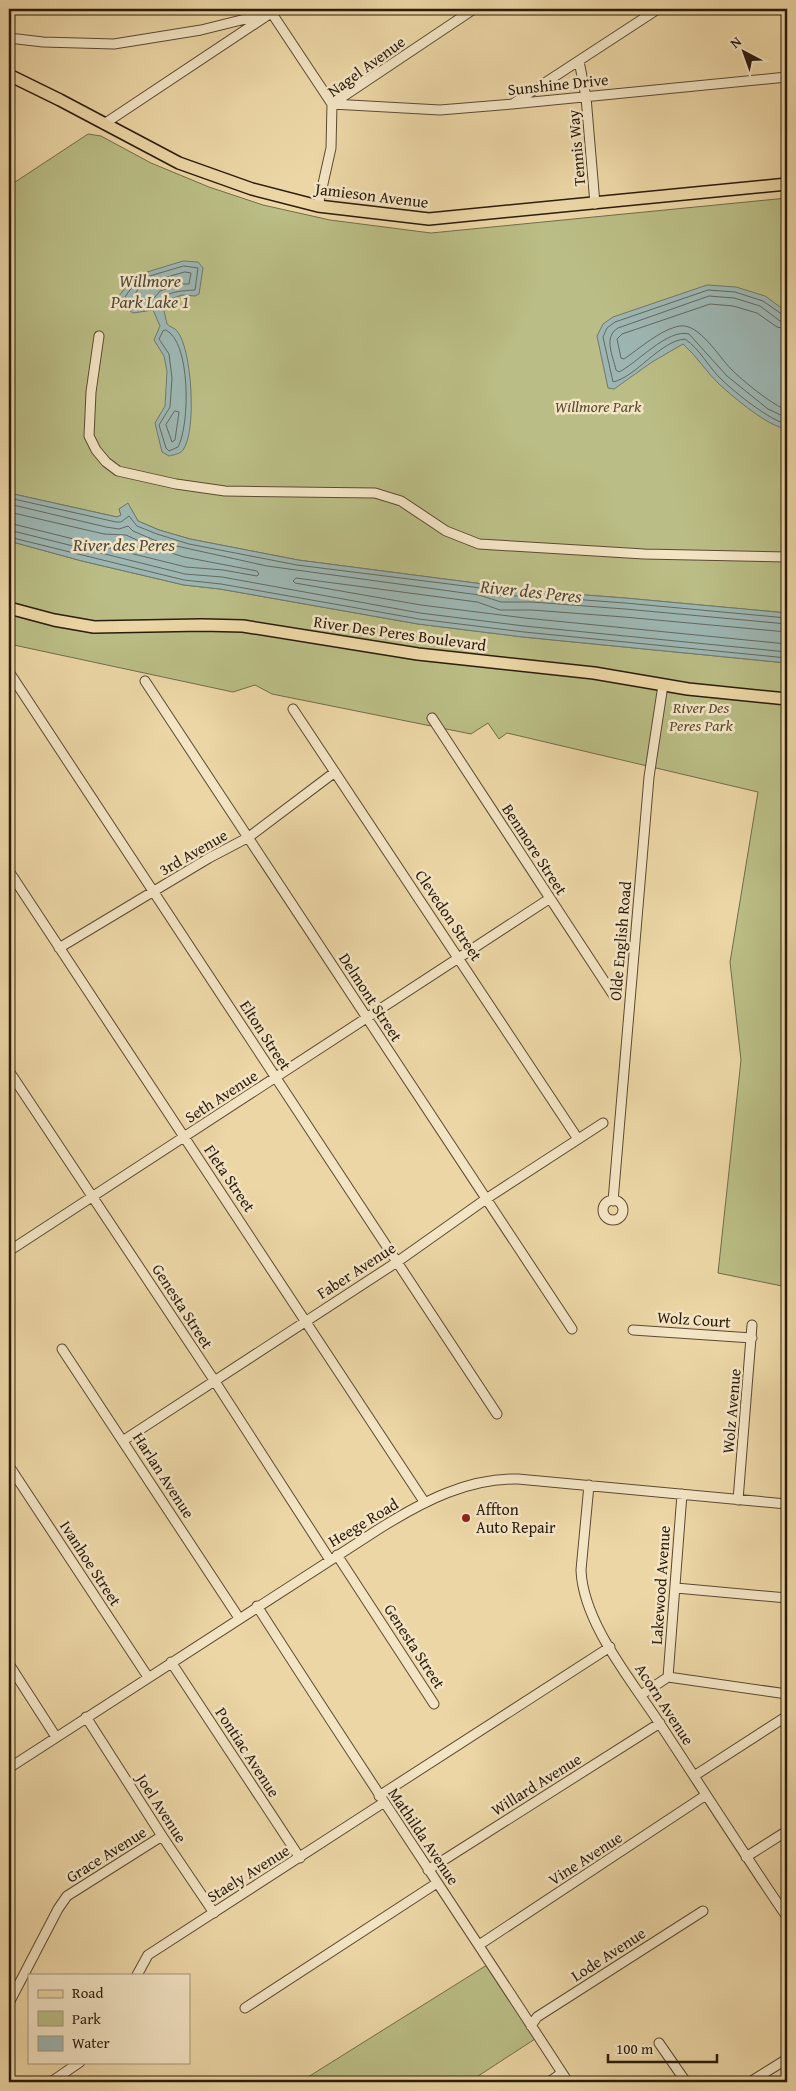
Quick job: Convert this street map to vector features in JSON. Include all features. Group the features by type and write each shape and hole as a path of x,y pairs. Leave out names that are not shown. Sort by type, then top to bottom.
{"main road":[{"name":"Jamieson Avenue","path":"9,75 179,163 252,189 318,206 429,219 787,184"},
{"name":"River Des Peres Boulevard","path":"9,608 54,620 94,627 243,626 393,650 609,675 713,692 787,699"}],"street":[{"name":"Nagel Avenue","path":"318,206 331,148 332,104 474,9"},
{"path":"512,104 658,9"},
{"path":"272,10 332,104"},
{"path":"9,38 43,42 114,44 201,30 272,10"},
{"path":"104,124 272,10"},
{"name":"Tennis Way","path":"579,61 586,97 595,204"},
{"name":"Sunshine Drive","path":"332,104 440,110 787,77"},
{"path":"99,336 91,392 89,436 96,450 106,462 118,470 176,484 225,491 375,493 401,500 446,531 479,544 644,554 787,557"},
{"name":"Elton Street","path":"9,672 498,1414"},
{"name":"Delmont Street","path":"145,681 572,1329"},
{"name":"Olde English Road","path":"614,1201 649,777 663,685"},
{"name":"Clevedon Street","path":"293,708 578,1139"},
{"name":"Benmore Street","path":"432,718 614,996"},
{"name":"3rd Avenue","path":"60,948 209,858 249,837 335,772"},
{"name":"Fleta Street","path":"9,871 425,1503"},
{"name":"Seth Avenue","path":"9,1251 549,899"},
{"name":"Genesta Street","path":"9,1070 214,1380 434,1704"},
{"name":"Faber Avenue","path":"124,1440 397,1262 486,1199 603,1123"},
{"name":"Wolz Avenue","path":"738,1500 752,1324"},
{"name":"Wolz Court","path":"633,1330 752,1338"},
{"name":"Harlan Avenue","path":"62,1349 124,1440 239,1618"},
{"name":"Ivanhoe Street","path":"9,1466 148,1677"},
{"name":"Heege Road","path":"9,1768 333,1557 425,1503 462,1487 494,1479 518,1479 787,1504"},
{"name":"Acorn Avenue","path":"589,1486 581,1570 582,1584 593,1619 640,1695 787,1917"},
{"name":"Lakewood Avenue","path":"668,1677 682,1494"},
{"path":"676,1588 787,1598"},
{"name":"Mathilda Avenue","path":"257,1606 381,1800 438,1883 568,2082"},
{"name":"Staely Avenue","path":"138,1974 148,1955 300,1858 381,1800 610,1647"},
{"name":"Pontiac Avenue","path":"171,1662 300,1858"},
{"path":"9,1664 56,1737"},
{"path":"640,1695 668,1677 787,1694"},
{"path":"694,1776 787,1716"},
{"name":"Joel Avenue","path":"86,1717 214,1913"},
{"name":"Willard Avenue","path":"428,1870 660,1723"},
{"name":"Vine Avenue","path":"479,1945 706,1795"},
{"path":"746,1857 787,1831"},
{"name":"Grace Avenue","path":"9,2003 58,1909 67,1896 162,1836"},
{"path":"246,2008 438,1883"},
{"name":"Lode Avenue","path":"531,2026 537,2017 703,1911"},
{"path":"659,2043 686,2082"},
{"path":"750,2082 787,2059"},
{"path":"51,2082 77,2064"},
{"path":"549,2082 562,2073"}],"green space":[{"name":"Willmore Park","path":"88,134 101,136 151,163 209,187 263,205 330,220 431,233 787,198 787,613 625,598 532,591 503,591 483,584 298,560 190,539 159,530 138,521 128,504 119,509 121,515 117,517 9,493 9,186"},
{"name":"River Des Peres Park","path":"9,541 82,561 184,585 220,589 418,624 523,637 787,663 787,1287 718,1273 741,1060 730,962 758,792 507,733 499,739 488,723 471,734 272,694 255,685 233,692 9,644"},
{"path":"487,1965 535,2039 469,2082 300,2082"}],"water":[{"name":"Willmore Park Lake 1","path":"183,261 198,262 203,268 199,294 195,296 182,295 165,301 163,306 167,324 176,330 182,340 191,390 190,426 187,440 182,451 169,456 162,452 155,423 165,406 167,371 164,356 154,340 160,326 153,310 133,313 119,296 134,276"},
{"path":"707,285 736,287 765,296 787,312 787,429 770,423 734,397 715,380 683,344 652,362 614,389 608,388 597,336 603,324 613,317"},
{"name":"River des Peres","path":"9,493 117,517 121,515 119,509 128,503 138,521 159,530 190,539 298,560 483,584 503,591 532,591 625,598 787,613 787,663 523,637 418,624 220,589 184,585 82,561 9,541"}],"place":[{"name":"Affton Auto Repair","path":"466,1518"}]}
